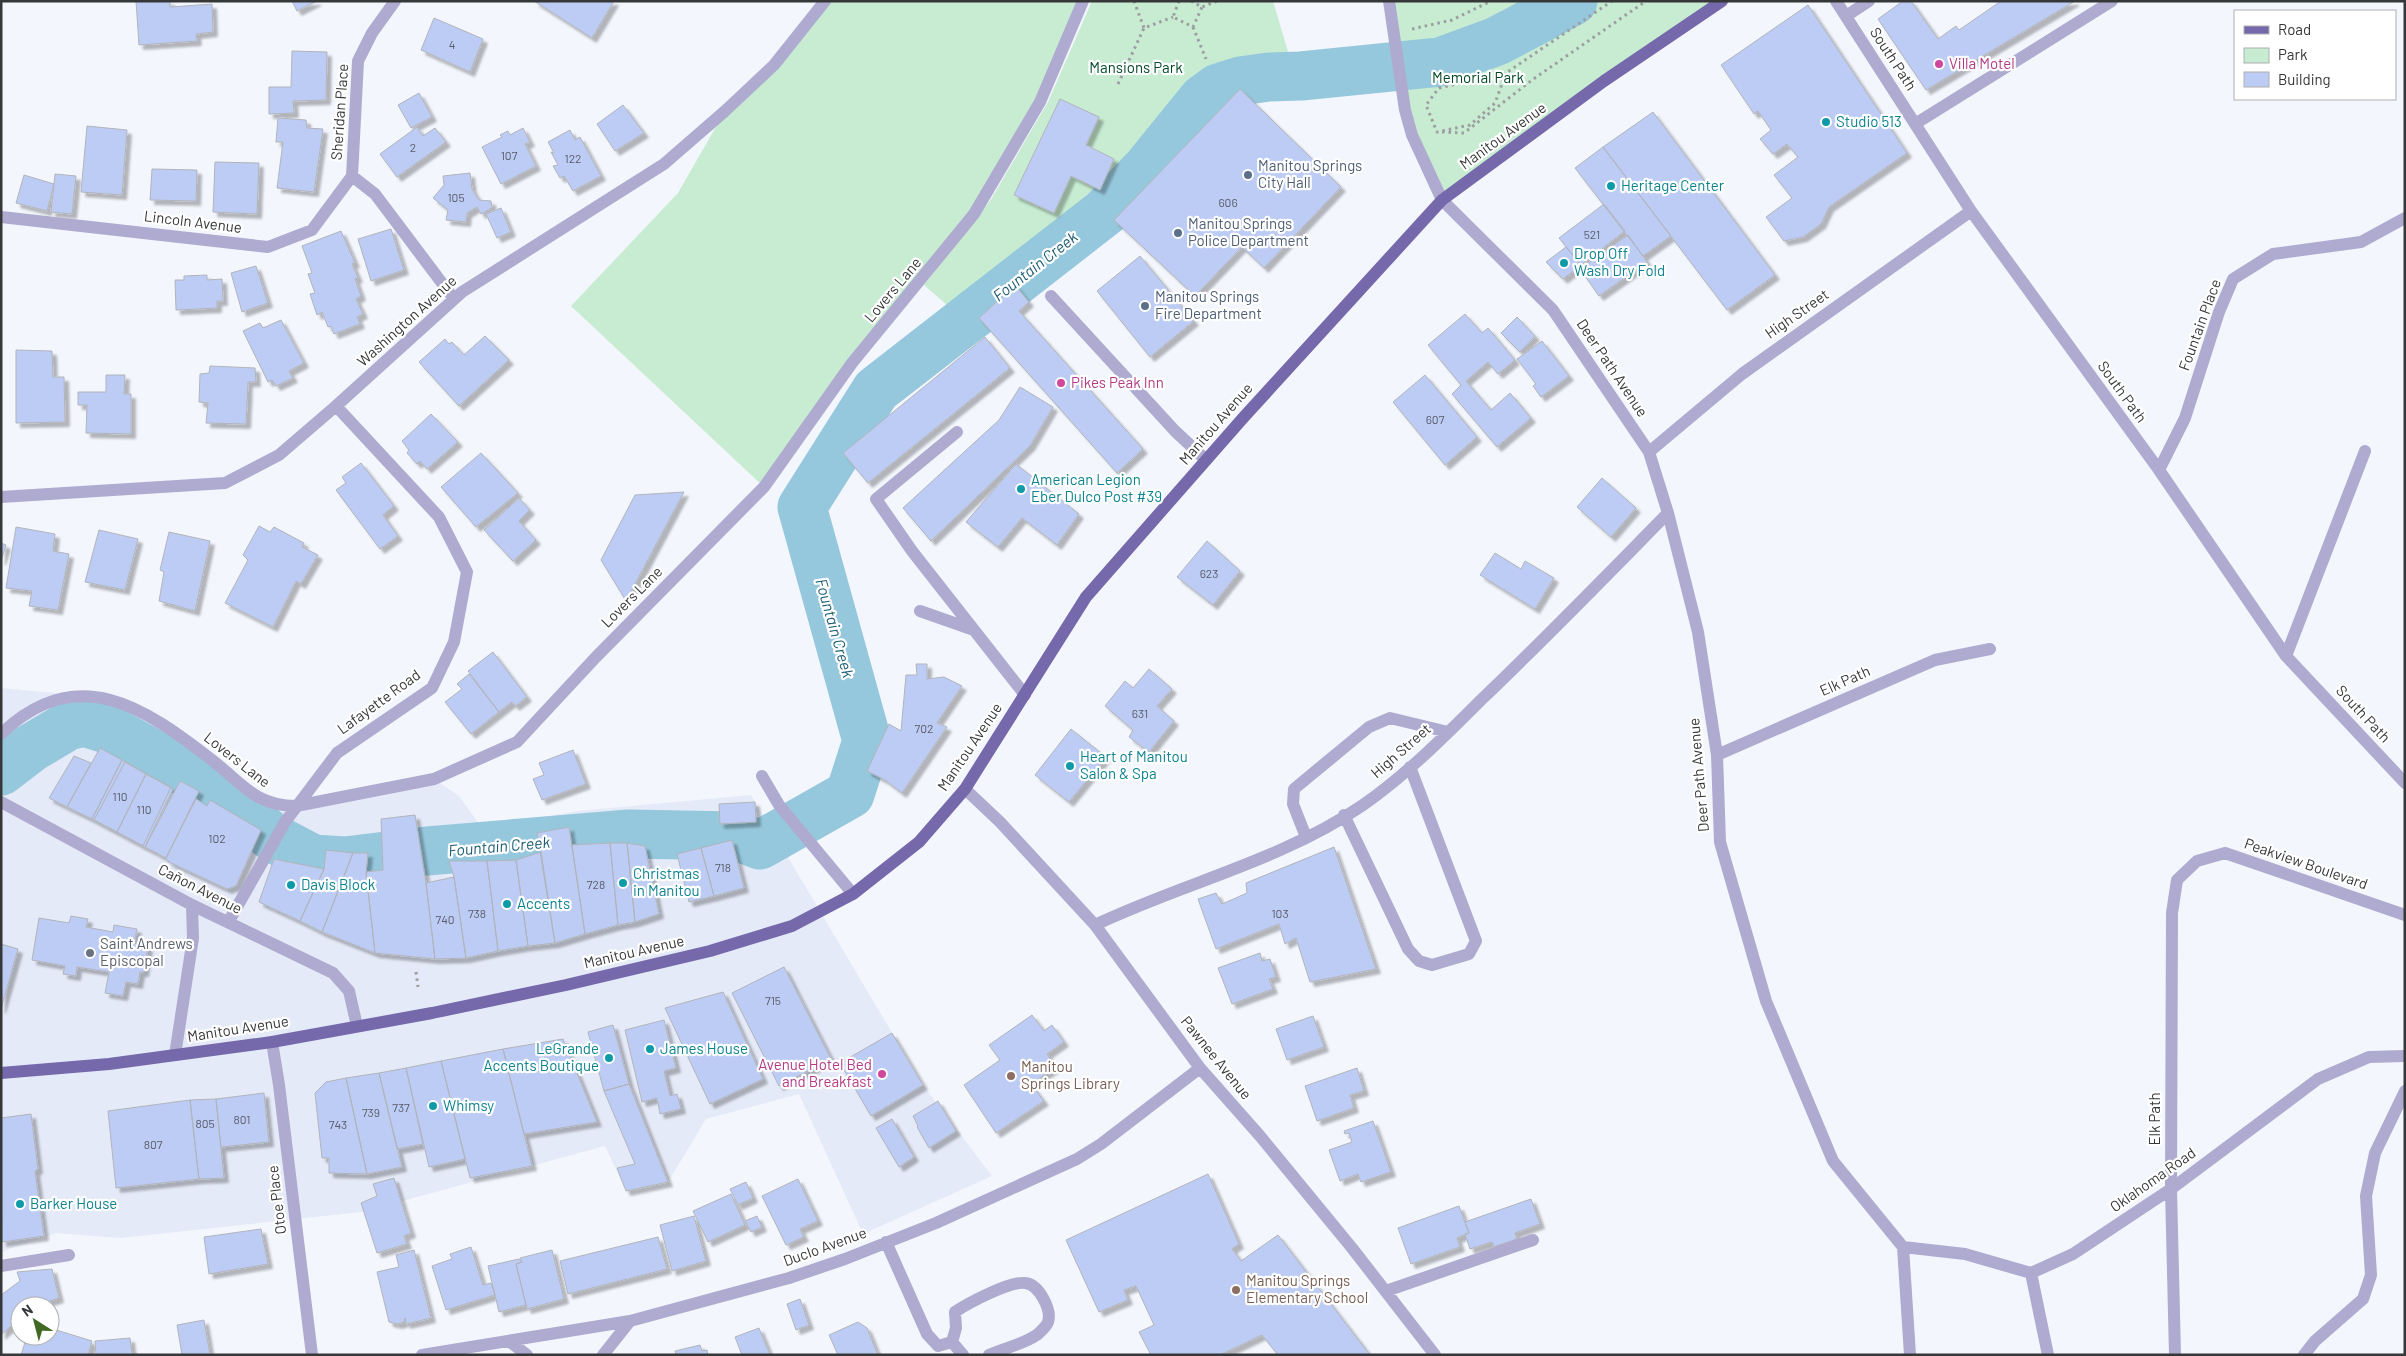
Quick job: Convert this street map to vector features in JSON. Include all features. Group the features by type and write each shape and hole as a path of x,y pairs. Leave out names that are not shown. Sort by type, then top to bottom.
{"main road":[{"name":"Manitou Avenue","path":"1,1073 109,1064 272,1042 432,1014 710,951 792,926 853,894 919,842 965,789 1086,598 1206,460 1442,200 1604,81 1722,1"}],"street":[{"name":"Sheridan Place","path":"352,176 358,62 372,33 395,1"},
{"name":"Washington Avenue","path":"1,497 225,483 279,455 462,292 664,164 726,111 774,65 825,1"},
{"name":"Lovers Lane","path":"1,734 32,710 51,702 77,695 98,698 145,712 213,761 260,800 285,806 296,806 434,779 517,742 602,650 764,487 852,363 974,214 1040,102 1083,1"},
{"path":"1389,1 1405,110 1415,141 1442,200"},
{"name":"South Path","path":"1836,1 1971,210 2159,470 2286,656 2405,783"},
{"path":"1846,16 1869,1"},
{"path":"1915,124 2112,1"},
{"name":"Lincoln Avenue","path":"1,217 268,247 312,230 352,176"},
{"path":"352,176 375,194 454,299"},
{"name":"Deer Path Avenue","path":"1442,200 1554,310 1649,452 1668,513 1698,632 1717,755 1720,842 1766,1001 1833,1161 1903,1247"},
{"name":"High Street","path":"1649,452 1742,374 1971,210"},
{"name":"Fountain Place","path":"2159,470 2185,418 2219,312 2233,279 2274,254 2361,242 2405,218"},
{"path":"1051,296 1175,431 1206,460"},
{"name":"Lafayette Road","path":"229,921 296,806 337,753 432,688 454,642 467,572 439,517 336,406"},
{"path":"956,432 876,499 912,551 1025,695"},
{"path":"2286,656 2365,451"},
{"name":"High Street","path":"1095,925 1131,908 1244,866 1306,838 1362,805 1410,768 1448,732 1534,649 1668,513"},
{"path":"920,611 974,630"},
{"name":"Elk Path","path":"1717,755 1934,660 1990,649"},
{"path":"1306,838 1293,804 1294,790 1369,727 1390,718 1448,732"},
{"path":"1344,816 1408,949 1419,961 1432,965 1469,954 1476,941 1410,768"},
{"path":"762,776 779,805 853,894"},
{"name":"Pawnee Avenue","path":"965,789 1000,822 1095,925 1200,1068 1260,1136 1435,1355"},
{"name":"Cañon Avenue","path":"3,803 192,905 229,921 333,973 349,991 357,1026"},
{"name":"Peakview Boulevard","path":"2172,913 2178,880 2198,861 2225,853 2405,915"},
{"path":"175,1055 192,938 192,905"},
{"name":"Elk Path","path":"2172,913 2171,1190 2175,1355"},
{"name":"Otoe Place","path":"272,1042 281,1095 312,1355"},
{"name":"Oklahoma Road","path":"2031,1273 2073,1254 2171,1190 2318,1079 2369,1057 2405,1056"},
{"name":"Duclo Avenue","path":"422,1355 630,1321 789,1278 936,1223 1077,1160 1101,1144 1200,1068"},
{"path":"2304,1355 2315,1341 2363,1299 2371,1275 2366,1196 2375,1153 2405,1091"},
{"path":"1386,1292 1533,1240"},
{"path":"886,1242 927,1334 938,1346 952,1342"},
{"path":"1910,1355 1903,1247 1965,1254 2031,1273 2048,1355"},
{"path":"1,1266 69,1255"},
{"path":"952,1342 956,1328 955,1312 1015,1284 1026,1283 1035,1287 1049,1313 1048,1324 1038,1334 989,1355"},
{"path":"603,1355 630,1321"},
{"path":"510,1341 527,1355"},
{"path":"952,1342 963,1355"}],"path":[{"path":"1134,1 1144,28"},
{"path":"1173,17 1179,1"},
{"path":"1191,1 1202,7"},
{"path":"1193,27 1202,7 1217,1"},
{"path":"1408,30 1452,20 1491,1"},
{"path":"1437,132 1426,105 1439,88 1506,73 1612,1"},
{"path":"1437,132 1464,133 1532,80 1646,1"},
{"path":"1118,84 1144,28 1173,17 1193,27 1206,59"},
{"path":"1437,132 1470,125 1495,103 1506,73"},
{"path":"416,972 418,987"}],"shaded area":[{"path":"1,688 98,697 145,712 260,800 296,806 434,779 459,796 482,828 578,811 751,795 923,1085 992,1176 863,1234 799,1094 706,1119 668,1182 626,1191 605,1146 362,1212 120,1238 56,1233 1,1252"}],"green space":[{"path":"825,1 1083,1 1058,60 974,214 764,487 571,306 678,193 725,111"},
{"name":"Mansions Park","path":"1092,1 1273,1 1294,72 1210,84 1165,139 1114,194 947,305 924,285 990,201 1048,102"},
{"name":"Memorial Park","path":"1389,1 1722,1 1442,200 1412,135"}],"building":[{"path":"136,1 170,1 170,7 212,4 213,32 196,34 197,41 139,45"},
{"path":"292,1 317,1 297,11"},
{"path":"534,1 614,1 592,38"},
{"name":"Villa Motel","path":"1903,1 1911,1 1938,39 1956,26 1959,30 2001,1 2075,1 1926,90 1878,19"},
{"name":"Studio 513","path":"1808,5 1907,153 1829,207 1821,224 1803,237 1784,241 1766,217 1792,198 1774,175 1798,157 1787,144 1773,154 1760,139 1771,130 1758,111 1754,114 1721,65"},
{"path":"434,18 483,39 470,72 421,50"},
{"path":"292,51 327,52 326,100 293,101 294,113 269,114 269,87 291,87"},
{"path":"1240,89 1341,187 1264,268 1242,247 1195,296 1114,220"},
{"path":"419,93 432,117 411,128 398,105"},
{"path":"1060,99 1099,117 1086,145 1114,159 1100,190 1071,176 1054,213 1014,195"},
{"path":"623,105 644,133 615,151 597,124"},
{"path":"1653,112 1775,275 1727,310 1603,147"},
{"path":"278,118 306,120 307,128 323,129 314,192 277,188 283,142 276,142"},
{"path":"87,126 127,130 122,195 81,192"},
{"path":"417,127 423,136 435,128 446,142 397,177 380,154"},
{"path":"523,128 530,142 525,144 536,166 501,184 482,147 502,137 500,135 508,131 510,135"},
{"path":"570,130 575,140 580,137 601,176 573,191 564,176 560,178 553,166 558,165 548,142"},
{"name":"Heritage Center","path":"1603,147 1671,236 1643,256 1575,168"},
{"path":"215,162 259,163 257,214 213,212"},
{"path":"152,169 197,170 196,201 150,200"},
{"path":"470,173 472,189 479,200 491,201 492,208 481,214 477,207 467,213 466,222 446,220 448,210 433,198 444,185 443,176"},
{"path":"55,174 76,176 72,214 51,212"},
{"path":"24,175 54,184 47,211 16,203"},
{"path":"1604,204 1625,231 1581,265 1559,238"},
{"path":"501,208 511,232 497,238 486,214"},
{"path":"391,229 404,270 371,281 358,239"},
{"path":"341,231 355,263 352,264 358,278 355,279 361,296 356,299 363,314 357,317 360,324 334,334 331,326 328,327 322,312 317,315 310,294 315,293 308,274 312,273 302,246"},
{"path":"1628,235 1647,262 1599,296 1580,269"},
{"name":"Drop Off Wash Dry Fold","path":"1566,247 1581,265 1563,279 1546,262"},
{"name":"Manitou Springs Fire Department","path":"1140,256 1194,321 1150,357 1097,291"},
{"path":"256,266 268,303 242,312 231,273"},
{"path":"207,275 207,280 222,279 223,301 217,301 217,308 176,310 175,280 184,280 184,276"},
{"name":"Pikes Peak Inn","path":"1015,285 1029,302 1019,311 1143,449 1117,473 979,318"},
{"path":"1465,314 1482,333 1488,328 1515,360 1498,374 1488,362 1466,381 1491,410 1510,393 1531,418 1497,447 1452,394 1461,385 1428,345"},
{"path":"1517,317 1535,336 1520,352 1501,333"},
{"path":"281,320 304,363 289,371 293,378 276,386 272,380 268,382 243,331 260,323 263,328"},
{"path":"485,336 509,360 459,406 419,362 445,339 449,344 452,342 464,355"},
{"path":"985,337 1010,368 868,483 843,453"},
{"path":"1542,341 1569,376 1541,397 1533,386 1536,384 1517,359"},
{"path":"16,350 52,351 53,377 64,377 65,422 16,423"},
{"path":"210,366 255,368 256,382 248,382 246,424 206,423 208,403 199,402 200,374 209,373"},
{"path":"106,375 125,375 124,394 131,394 131,434 86,433 87,405 78,405 78,392 106,392"},
{"path":"1425,375 1477,437 1445,465 1393,402"},
{"path":"1020,387 1053,407 1030,446 931,541 903,508 999,420"},
{"path":"431,414 458,442 427,469 420,461 417,464 407,453 409,450 402,441"},
{"path":"481,453 518,493 476,527 441,487"},
{"path":"361,463 394,506 383,515 398,536 380,549 336,490 346,483 342,477"},
{"name":"American Legion Eber Dulco Post #39","path":"1016,464 1079,514 1057,545 1022,518 998,547 966,522"},
{"path":"1602,478 1636,508 1611,537 1577,507"},
{"path":"684,492 626,601 601,560 635,495"},
{"path":"519,498 530,510 519,521 536,540 513,561 484,530"},
{"path":"259,526 270,532 274,527 304,543 302,547 318,555 301,584 296,581 273,627 225,603 248,560 243,555"},
{"path":"16,527 55,534 53,551 69,554 58,610 29,606 32,591 6,588"},
{"path":"99,530 138,539 125,590 85,582"},
{"path":"169,532 210,541 195,611 159,601 164,572 160,570"},
{"path":"1207,541 1240,571 1213,605 1177,577"},
{"path":"1,543 6,545 1,561"},
{"path":"1495,553 1521,569 1525,561 1554,578 1535,609 1480,575"},
{"path":"493,652 527,697 515,706 512,702 499,712 468,671"},
{"path":"916,664 927,664 927,679 944,677 962,686 937,723 947,727 902,793 885,780 867,771 889,724 901,731 906,675 917,675"},
{"path":"1149,669 1172,689 1157,706 1174,721 1149,752 1129,737 1133,730 1105,706 1125,681 1133,688"},
{"path":"469,674 499,712 471,734 445,702 462,689 457,684"},
{"name":"Heart of Manitou Salon & Spa","path":"1071,729 1106,757 1069,802 1035,775"},
{"path":"100,748 122,760 92,819 67,807"},
{"path":"573,750 586,784 542,800 533,779 544,775 539,763"},
{"path":"74,756 91,763 67,807 49,798"},
{"path":"122,760 173,789 145,847 92,819"},
{"path":"125,762 146,774 117,832 94,820"},
{"path":"146,774 171,787 143,846 117,832"},
{"path":"180,781 199,791 166,858 145,847"},
{"path":"196,799 207,806 210,800 261,830 236,886 227,889 169,862 166,858"},
{"path":"755,802 756,822 720,824 719,804"},
{"path":"415,815 426,883 435,959 375,953 366,872 383,870 381,819"},
{"path":"569,827 585,934 555,943 537,833"},
{"path":"732,840 744,888 714,896 701,848"},
{"name":"Christmas in Manitou","path":"610,843 627,843 635,922 618,925"},
{"path":"610,843 618,925 585,934 572,845"},
{"path":"627,843 645,846 659,914 635,922"},
{"path":"1334,847 1376,969 1310,982 1296,938 1285,944 1279,924 1216,949 1198,899 1216,893 1222,904 1247,893 1246,883"},
{"path":"701,848 714,896 689,902 677,854"},
{"path":"326,850 353,853 322,932 300,921 324,869"},
{"path":"541,852 555,943 528,946 516,860"},
{"path":"353,853 368,853 366,872 375,953 322,932"},
{"name":"Davis Block","path":"274,859 324,869 300,921 259,902"},
{"name":"Accents","path":"516,860 528,946 498,951 487,861"},
{"path":"449,861 487,861 498,951 466,958 454,877"},
{"path":"454,877 466,958 435,959 426,883"},
{"name":"Saint Andrews Episcopal","path":"71,916 88,919 86,927 113,932 114,925 137,929 134,943 148,946 144,972 140,972 138,984 126,982 123,996 105,993 109,972 77,967 76,976 63,974 65,966 32,960 39,918 69,923"},
{"path":"1,944 18,949 1,1009"},
{"path":"1260,953 1262,961 1270,959 1276,977 1269,979 1273,989 1232,1004 1218,968"},
{"path":"784,967 831,1059 779,1086 732,993"},
{"path":"723,992 763,1079 710,1104 665,1008"},
{"name":"Manitou Springs Library","path":"1032,1015 1044,1031 1052,1025 1064,1042 1047,1054 1056,1067 1031,1084 1044,1101 996,1133 964,1085 1000,1060 989,1045"},
{"path":"1313,1016 1324,1047 1287,1060 1276,1029"},
{"name":"James House","path":"664,1020 676,1068 664,1071 670,1096 677,1094 681,1109 660,1114 657,1098 642,1102 625,1030"},
{"name":"LeGrande Accents Boutique","path":"613,1025 629,1084 604,1091 588,1032"},
{"name":"Avenue Hotel Bed and Breakfast","path":"892,1033 923,1085 871,1116 840,1063"},
{"path":"563,1039 597,1122 524,1134 503,1049"},
{"path":"503,1049 532,1166 470,1178 441,1061"},
{"name":"Whimsy","path":"441,1061 465,1159 429,1167 406,1068"},
{"path":"406,1068 423,1144 397,1149 379,1073"},
{"path":"1357,1068 1364,1091 1350,1095 1354,1108 1317,1121 1305,1086"},
{"path":"379,1073 402,1167 367,1174 346,1078"},
{"path":"346,1078 367,1174 329,1173 329,1158 322,1158 315,1093 326,1082"},
{"path":"629,1084 668,1182 626,1191 617,1168 635,1164 604,1091"},
{"path":"264,1093 269,1142 221,1147 216,1099"},
{"path":"216,1099 224,1178 199,1179 190,1100"},
{"path":"190,1100 199,1179 116,1188 108,1111"},
{"path":"938,1101 956,1131 929,1148 913,1116"},
{"name":"Barker House","path":"31,1114 38,1169 35,1171 44,1236 2,1242 1,1118"},
{"path":"892,1119 914,1157 899,1167 876,1128"},
{"path":"1373,1121 1391,1172 1361,1182 1358,1174 1340,1181 1329,1150 1352,1142 1349,1133 1345,1134 1344,1131"},
{"path":"1208,1174 1239,1244 1232,1249 1241,1261 1278,1235 1370,1355 1278,1355 1262,1335 1220,1355 1151,1355 1139,1332 1154,1325 1136,1286 1124,1290 1128,1300 1099,1312 1066,1240"},
{"path":"394,1178 411,1233 404,1236 407,1244 377,1253 361,1203 377,1196 373,1184"},
{"path":"798,1179 818,1221 800,1229 804,1237 786,1245 762,1196"},
{"path":"746,1182 753,1198 738,1205 730,1189"},
{"path":"731,1194 745,1225 708,1242 693,1211"},
{"path":"1531,1199 1540,1224 1515,1233 1517,1239 1494,1247 1492,1242 1470,1249 1465,1234 1469,1233 1465,1222"},
{"path":"1459,1206 1469,1233 1457,1238 1460,1247 1411,1264 1398,1228"},
{"path":"694,1216 706,1261 672,1271 660,1225"},
{"path":"757,1216 762,1227 751,1232 745,1221"},
{"path":"261,1229 268,1264 209,1274 204,1237"},
{"path":"658,1237 667,1269 568,1294 560,1261"},
{"path":"471,1247 483,1285 491,1283 495,1295 446,1310 432,1266 452,1259 450,1254"},
{"path":"414,1250 431,1318 406,1324 405,1318 404,1322 398,1324 389,1322 377,1272 399,1267 396,1255"},
{"path":"552,1250 564,1299 527,1309 516,1264 522,1262 520,1258"},
{"path":"519,1259 522,1262 516,1264 526,1305 499,1312 488,1266"},
{"path":"52,1269 59,1296 10,1296 10,1327 1,1335 1,1295 20,1281 17,1272"},
{"path":"800,1299 809,1325 796,1330 787,1304"},
{"path":"204,1320 210,1355 182,1355 177,1325"},
{"path":"858,1322 867,1328 878,1355 838,1355 829,1335"},
{"path":"759,1328 770,1355 742,1355 735,1337"},
{"path":"60,1331 92,1341 88,1355 21,1355 24,1346 60,1346"},
{"path":"130,1338 132,1355 96,1355 95,1341"},
{"path":"700,1345 702,1351 707,1350 708,1355 676,1355 675,1351"}],"waterway":[{"name":"Fountain Creek","path":"1,771 31,748 68,726 84,722 110,730 187,773 216,791 275,839 313,859 345,861 427,851 629,834 736,836 760,845 850,794 867,741 802,507 876,390 1105,212 1147,168 1203,99 1218,88 1240,81 1269,77 1301,76 1440,62 1497,41 1573,1"}],"place":[{"name":"Villa Motel","path":"1939,64"},
{"name":"Studio 513","path":"1826,122"},
{"name":"Manitou Springs City Hall","path":"1248,175"},
{"name":"Heritage Center","path":"1611,186"},
{"name":"Manitou Springs Police Department","path":"1178,233"},
{"name":"Drop Off Wash Dry Fold","path":"1564,263"},
{"name":"Manitou Springs Fire Department","path":"1145,306"},
{"name":"Pikes Peak Inn","path":"1061,383"},
{"name":"American Legion Eber Dulco Post #39","path":"1021,489"},
{"name":"Heart of Manitou Salon & Spa","path":"1070,766"},
{"name":"Christmas in Manitou","path":"623,883"},
{"name":"Davis Block","path":"291,885"},
{"name":"Accents","path":"507,904"},
{"name":"Saint Andrews Episcopal","path":"90,953"},
{"name":"James House","path":"650,1049"},
{"name":"LeGrande Accents Boutique","path":"609,1058"},
{"name":"Avenue Hotel Bed and Breakfast","path":"882,1074"},
{"name":"Manitou Springs Library","path":"1011,1076"},
{"name":"Whimsy","path":"433,1106"},
{"name":"Barker House","path":"20,1204"},
{"name":"Manitou Springs Elementary School","path":"1236,1290"}]}
